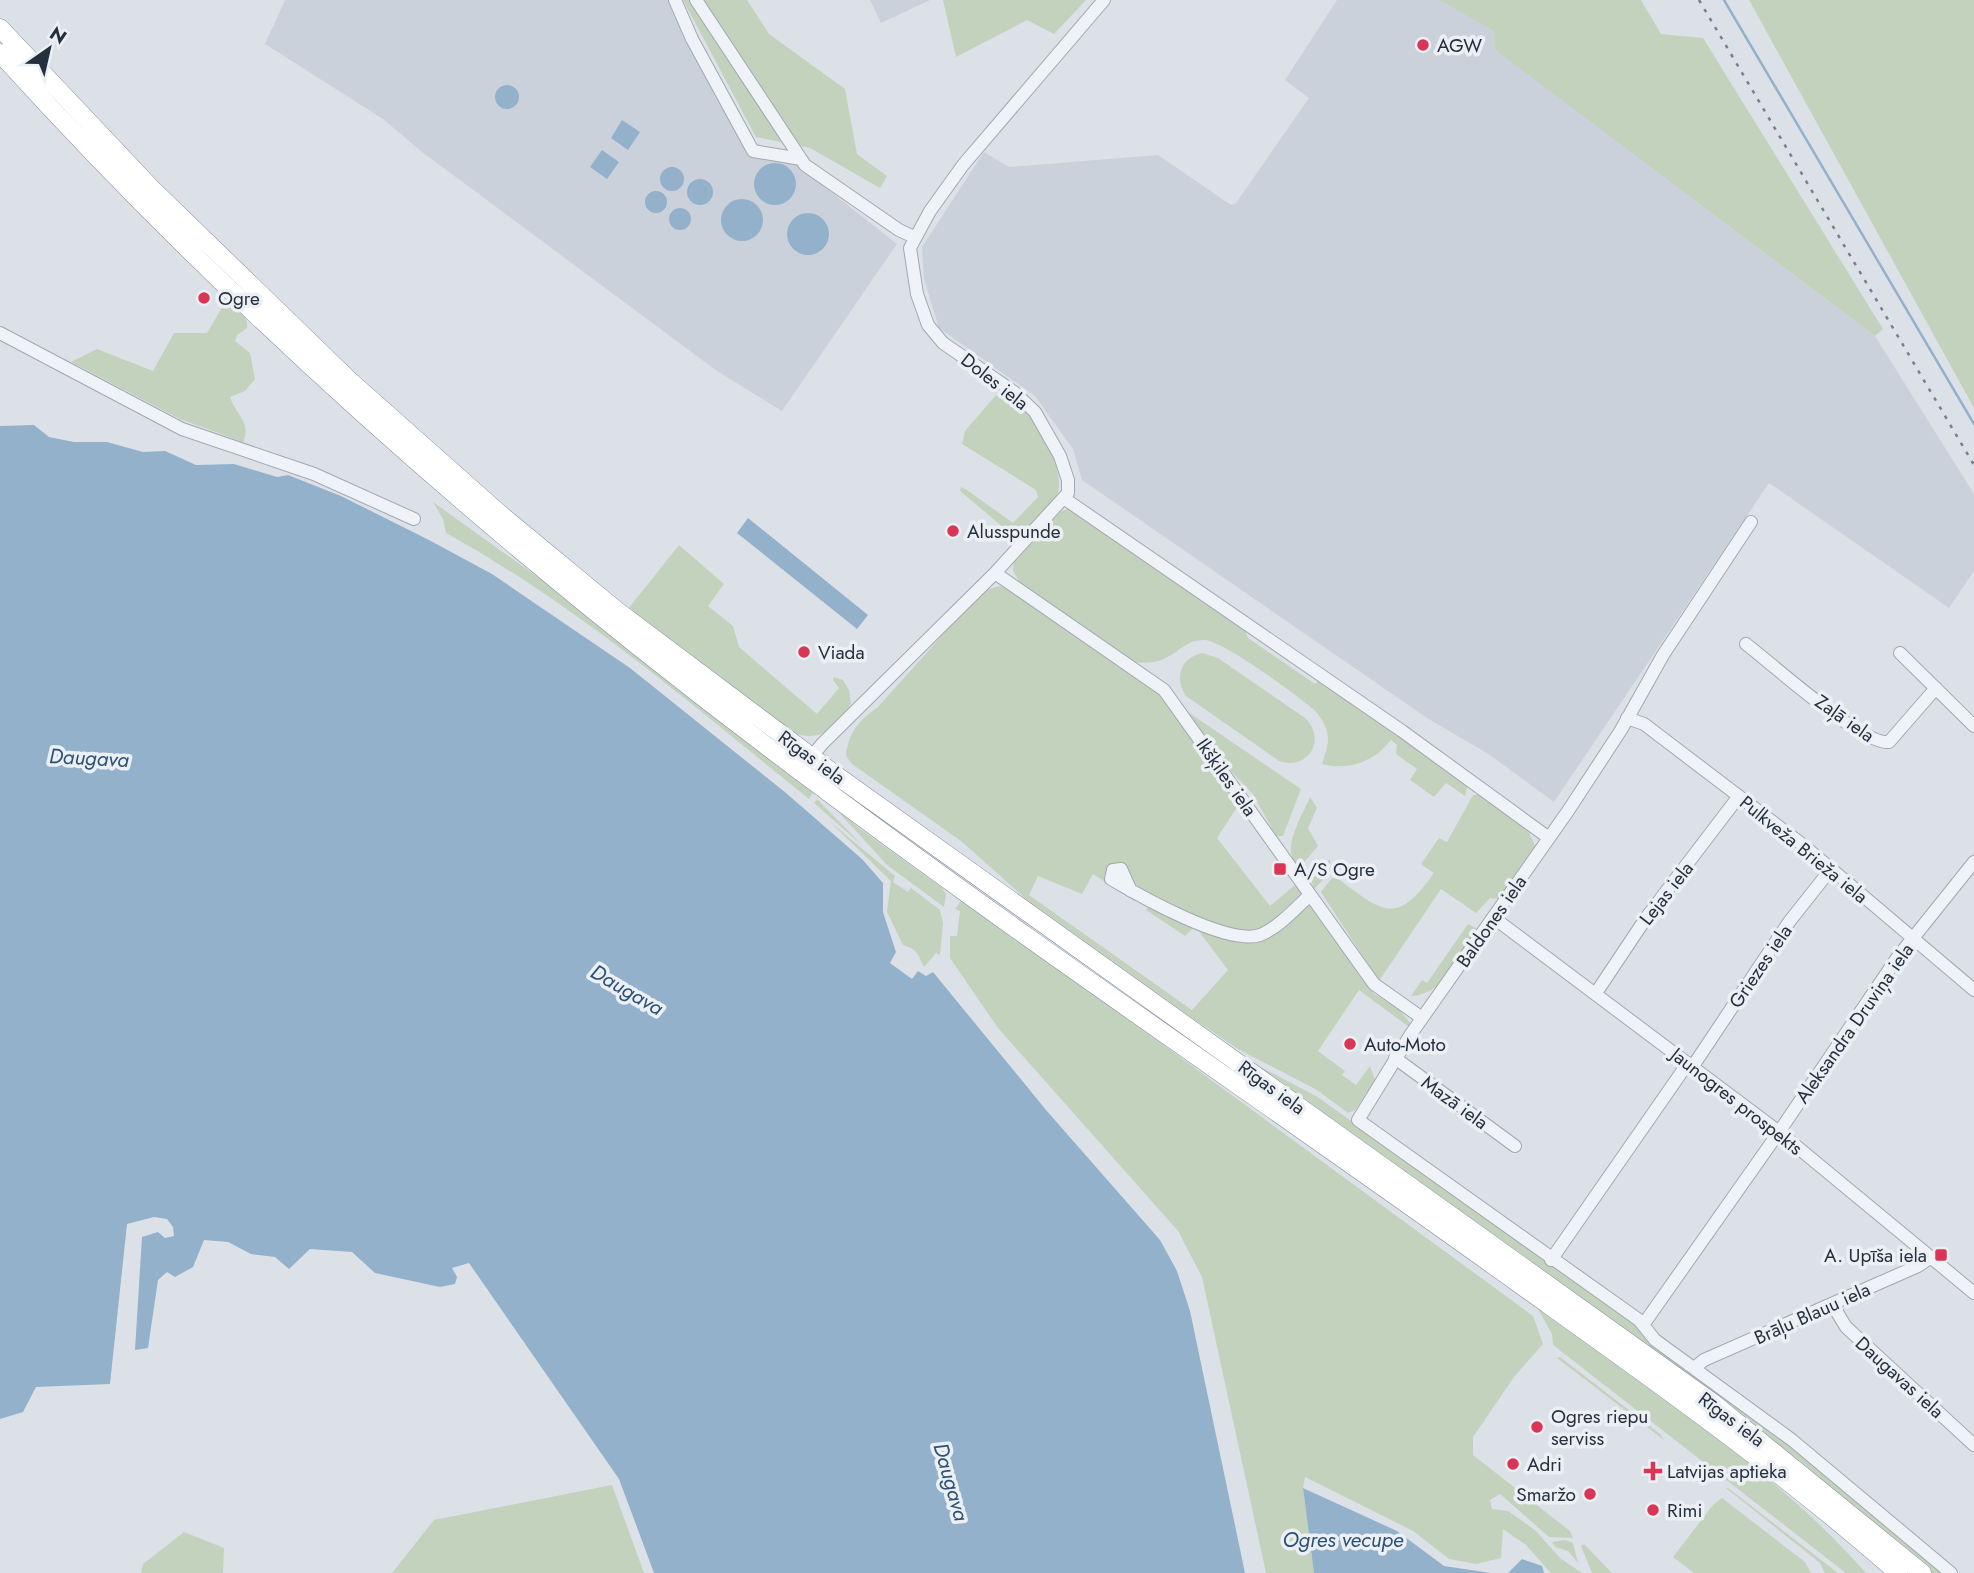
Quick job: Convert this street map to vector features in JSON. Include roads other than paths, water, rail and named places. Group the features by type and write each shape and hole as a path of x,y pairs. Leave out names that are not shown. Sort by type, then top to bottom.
{"highway":[{"path":"0,29 151,188 349,380 610,615"},
{"path":"0,53 137,197 309,366 450,492 610,615"},
{"name":"Rīgas iela","path":"610,615 806,764 1706,1418 1898,1573"},
{"name":"Rīgas iela","path":"806,764 1713,1403 1922,1573"}],"street":[{"path":"675,0 692,39 753,151 801,159"},
{"path":"696,0 801,159 900,230 914,237 971,154 1104,0"},
{"name":"Doles iela","path":"914,237 910,248 917,295 928,325 943,342 1023,399 1040,418 1056,446 1068,480 1065,499"},
{"path":"0,333 182,429 314,474 414,519"},
{"path":"806,764 1065,499 1391,723 1549,838"},
{"name":"Baldones iela","path":"1551,1260 1358,1120 1422,1018 1549,838 1627,718 1635,699 1751,522"},
{"name":"Ikšķiles iela","path":"995,573 1164,690 1374,984 1422,1018"},
{"name":"Zaļā iela","path":"1746,644 1850,726 1880,743 1889,742 1936,688"},
{"path":"1900,653 1974,726"},
{"name":"Pulkveža Brieža iela","path":"1627,718 1644,724 1739,796 1831,869 1974,990"},
{"name":"Lejas iela","path":"1596,993 1646,918 1739,796"},
{"name":"Aleksandra Druviņa iela","path":"1643,1325 1913,938 1974,862"},
{"name":"Griezes iela","path":"1551,1260 1789,922 1831,869"},
{"path":"1131,891 1161,907 1245,938 1269,930 1310,895"},
{"name":"Jaunogres prospekts","path":"1494,918 1779,1132 1974,1293"},
{"name":"Mazā iela","path":"1395,1058 1515,1146"},
{"name":"Brāļu Blauu iela","path":"1694,1368 1704,1360 1918,1266 1930,1258"},
{"name":"Rīgas iela","path":"1551,1260 1643,1325 1655,1340 1801,1447 1951,1573"},
{"name":"Daugavas iela","path":"1832,1304 1846,1327 1974,1445"}],"water":[{"path":"507,85 516,88 519,97 516,106 507,109 498,106 495,97 498,88"},
{"path":"622,120 640,132 628,150 611,138"},
{"path":"602,150 619,162 607,179 590,167"},
{"path":"775,163 790,169 796,184 790,199 775,205 760,199 754,184 760,169"},
{"path":"672,167 683,174 684,179 677,190 672,191 661,184 660,179 667,168"},
{"path":"700,179 709,183 713,192 709,201 700,205 691,201 687,192 691,183"},
{"path":"652,191 660,191 667,198 667,206 660,213 652,213 645,206 645,198"},
{"path":"742,199 757,205 763,220 757,235 742,241 727,235 721,220 727,205"},
{"path":"676,208 684,208 691,215 691,223 684,230 676,230 669,223 669,215"},
{"path":"808,213 823,219 829,234 823,249 808,255 793,249 787,234 793,219"},
{"name":"Daugava","path":"34,425 49,437 74,442 107,442 143,452 165,451 196,465 234,464 277,477 288,475 341,496 429,540 492,574 630,668 786,793 862,859 883,883 883,912 896,952 890,963 912,979 918,971 926,976 933,972 1046,1110 1160,1240 1177,1271 1190,1311 1245,1573 654,1573 619,1479 469,1263 452,1268 457,1277 455,1284 440,1287 375,1273 352,1252 310,1249 289,1269 275,1257 251,1254 228,1242 204,1240 193,1267 175,1277 167,1272 158,1280 148,1348 135,1350 142,1237 158,1232 165,1238 174,1236 173,1227 167,1219 154,1217 127,1224 110,1384 36,1387 23,1412 0,1419 0,426"},
{"path":"748,518 868,615 857,629 737,533"},
{"name":"Ogres vecupe","path":"1303,1488 1397,1531 1444,1566 1491,1573 1314,1573"},
{"path":"1522,1559 1542,1566 1544,1573 1508,1573"}],"waterway":[{"path":"1724,0 1974,424"}],"railway":[{"path":"1699,0 1974,465"}],"place":[{"name":"AGW","path":"1423,45"},
{"name":"Ogre","path":"204,298"},
{"name":"Alusspunde","path":"953,531"},
{"name":"Viada","path":"804,652"},
{"name":"A/S Ogre","path":"1280,869"},
{"name":"Auto-Moto","path":"1350,1044"},
{"name":"A. Upīša iela","path":"1941,1255"},
{"name":"Ogres riepu serviss","path":"1537,1427"},
{"name":"Adri","path":"1513,1464"},
{"name":"Latvijas aptieka","path":"1653,1471"},
{"name":"Smaržo","path":"1590,1494"},
{"name":"Rimi","path":"1653,1510"}]}
